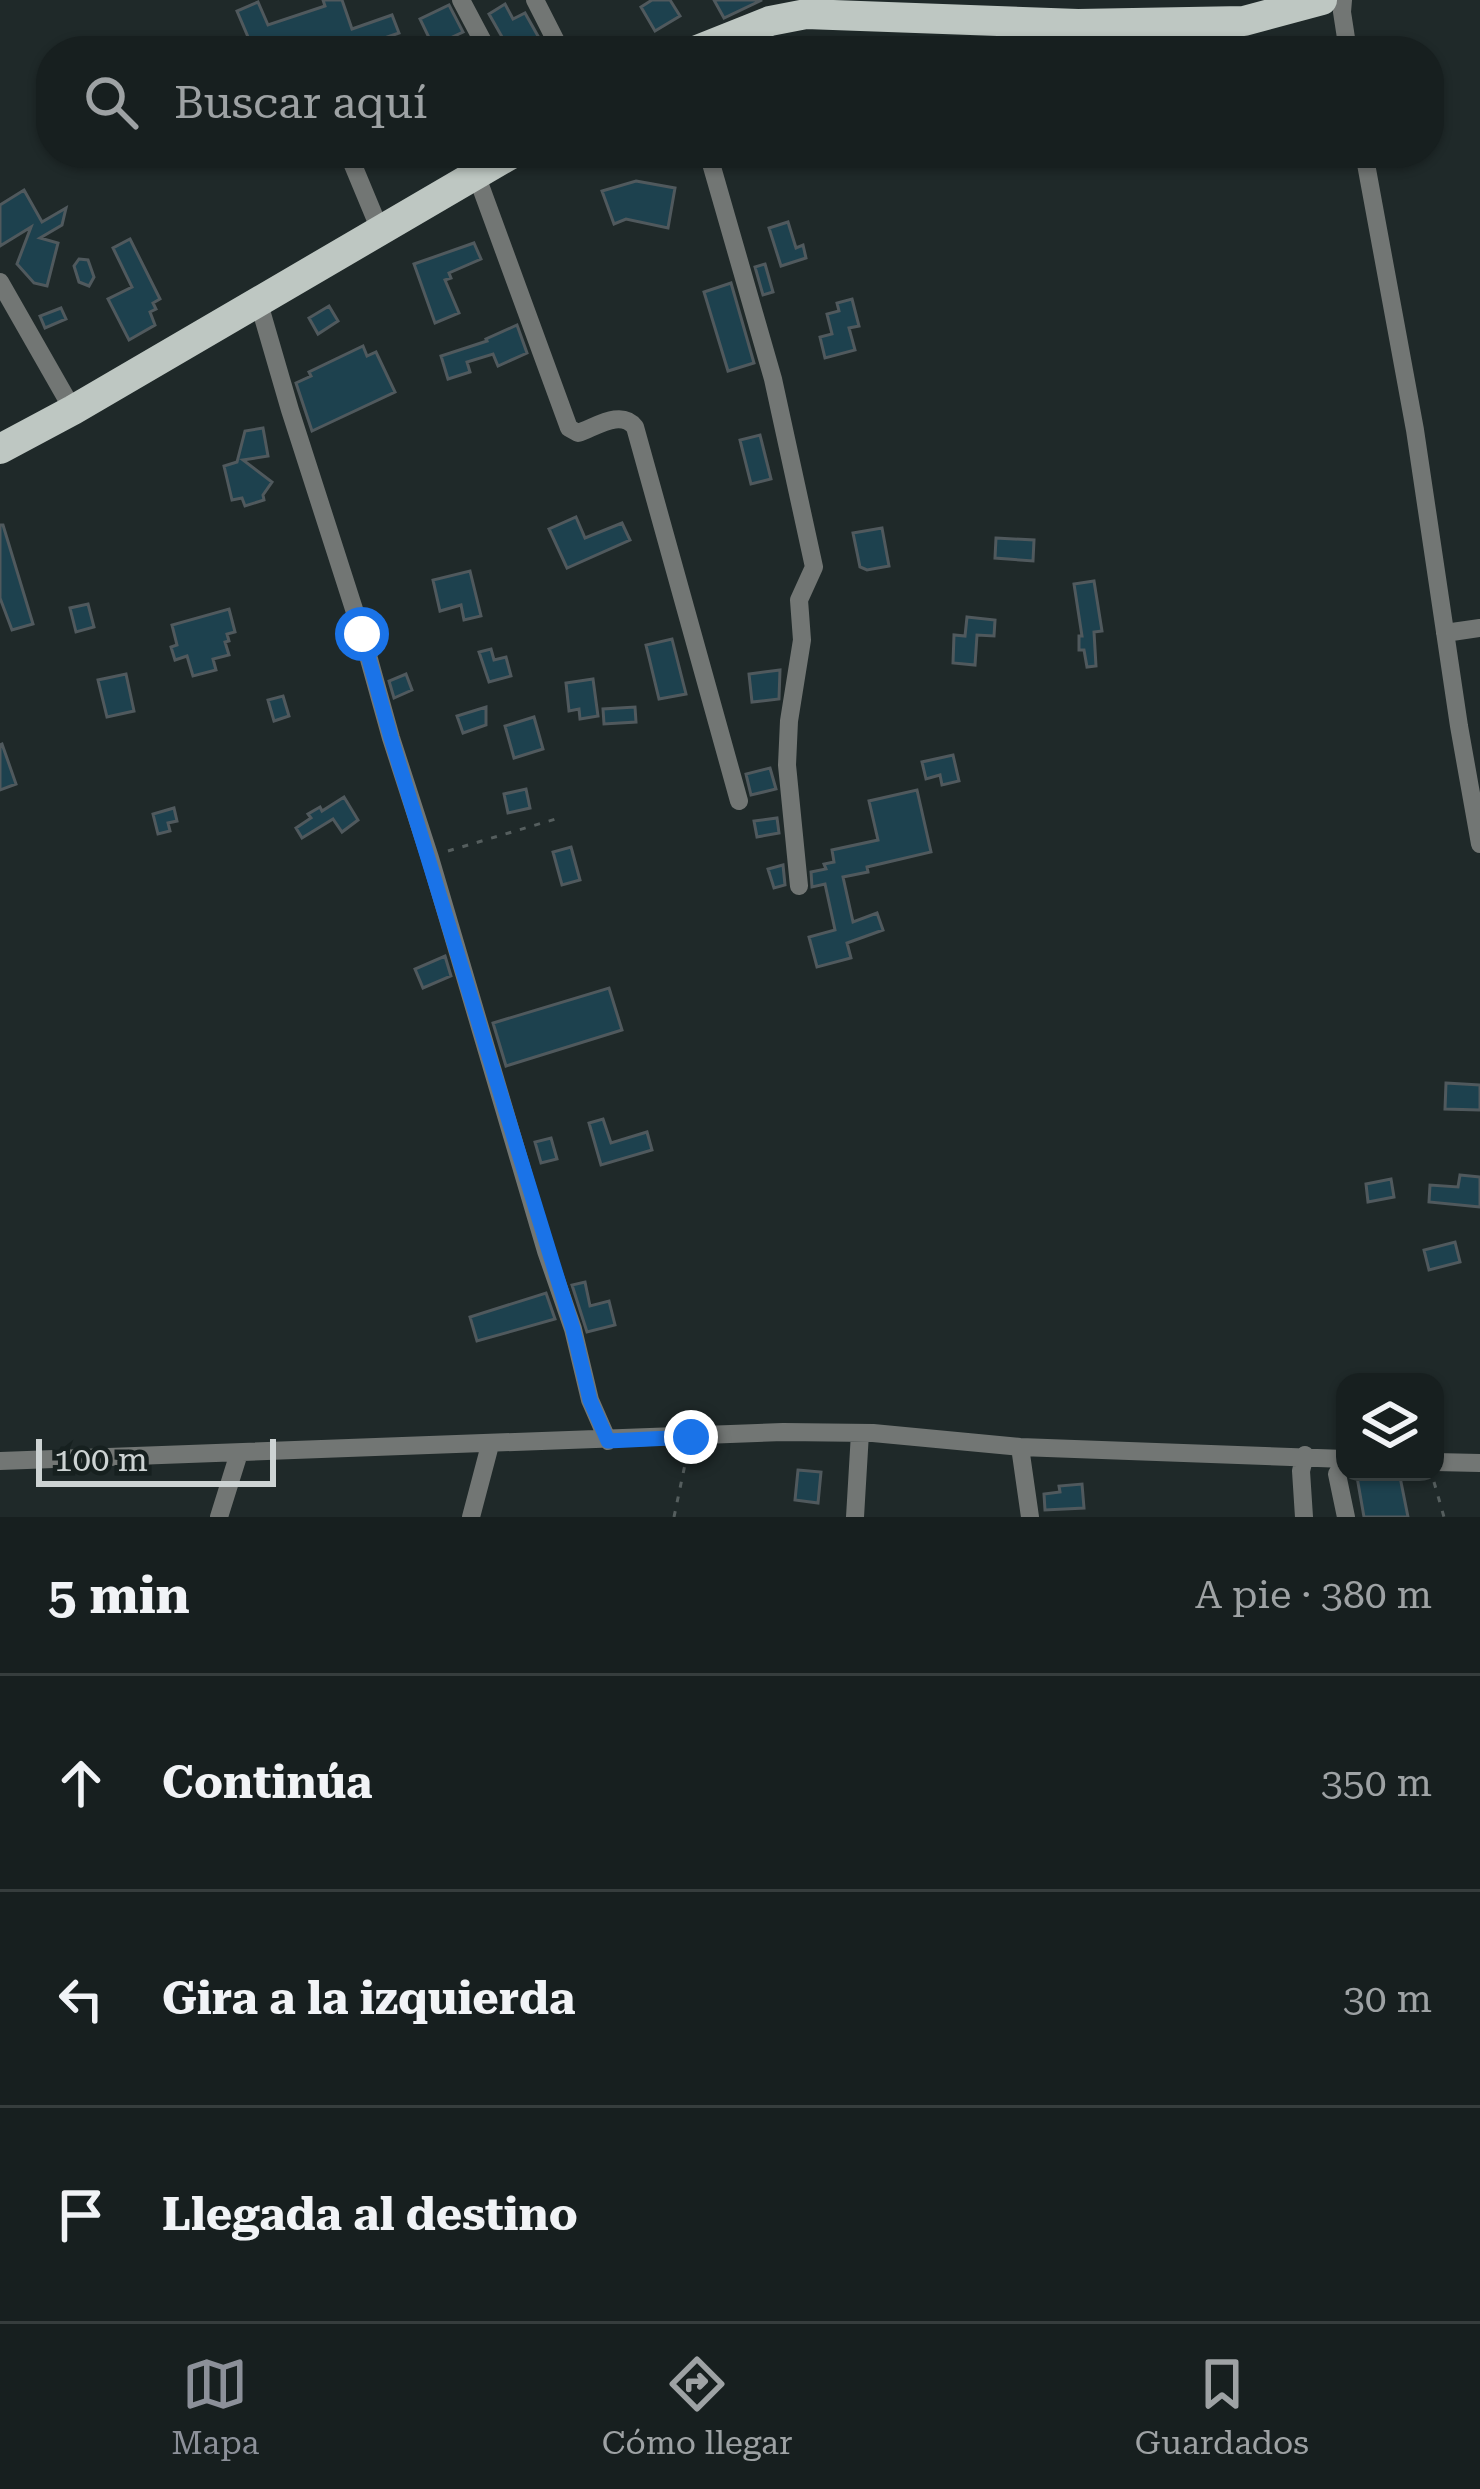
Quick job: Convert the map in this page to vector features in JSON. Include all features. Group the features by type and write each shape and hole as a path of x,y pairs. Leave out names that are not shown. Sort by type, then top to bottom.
{"main road":[{"path":"731,36 770,20 806,14 1078,24 1244,21 1322,0"},
{"path":"0,449 487,168"}],"street":[{"path":"461,0 480,36"},
{"path":"535,0 554,36"},
{"path":"1343,0 1346,36"},
{"path":"354,168 380,230"},
{"path":"712,168 773,379 814,567 800,600 802,640 789,721 787,765 799,886"},
{"path":"1367,168 1415,430 1480,844"},
{"path":"476,174 569,428 578,433 621,417 635,427 739,800"},
{"path":"0,282 73,410"},
{"path":"258,299 573,1329 590,1400 608,1441"},
{"path":"1445,633 1480,628"},
{"path":"1459,726 1480,723"},
{"path":"0,1461 783,1432 1336,1459"},
{"path":"855,1517 860,1433"},
{"path":"471,1517 490,1444"},
{"path":"1020,1447 1030,1517"},
{"path":"219,1517 239,1453"},
{"path":"1304,1455 1300,1471 1304,1517"},
{"path":"1444,1462 1480,1463"},
{"path":"1338,1481 1346,1517"}],"path":[{"path":"430,858 559,818"},
{"path":"674,1517 691,1437"},
{"path":"1434,1481 1444,1517"}],"building":[{"path":"323,0 342,0 352,29 392,15 399,33 248,36 237,11 258,2 268,25 325,6"},
{"path":"652,0 670,0 680,16 655,31 641,7"},
{"path":"714,0 762,0 724,18"},
{"path":"505,4 513,19 525,13 538,36 501,36 489,14"},
{"path":"449,5 463,32 428,36 420,19"},
{"path":"636,181 675,188 668,228 626,219 614,224 602,191"},
{"path":"24,190 42,222 66,208 62,225 40,238 58,243 47,286 34,283 17,264 31,227 0,246 0,205"},
{"path":"788,222 796,248 803,245 806,258 781,266 769,228"},
{"path":"130,239 160,299 150,312 155,325 129,340 108,299 132,287 113,248"},
{"path":"474,243 481,259 449,273 451,278 445,280 459,313 435,323 414,264"},
{"path":"79,259 88,260 94,277 89,286 79,282 74,266"},
{"path":"765,264 773,292 763,295 755,267"},
{"path":"731,283 754,363 728,371 704,292"},
{"path":"852,299 859,326 849,328 855,350 825,358 820,337 832,334 827,314 839,311 837,303"},
{"path":"329,306 338,321 318,334 309,318"},
{"path":"61,308 66,319 45,328 40,316"},
{"path":"517,325 527,353 498,366 493,354 467,362 470,372 448,379 441,356"},
{"path":"363,346 367,356 376,352 395,392 312,431 296,383"},
{"path":"263,428 268,456 243,460 272,482 264,500 245,506 242,498 232,500 224,466 237,462 245,431"},
{"path":"760,435 771,479 751,484 740,440"},
{"path":"576,517 585,538 622,523 630,540 567,568 549,529"},
{"path":"0,525 33,624 12,630 0,598"},
{"path":"882,528 889,566 860,567 853,533"},
{"path":"996,538 1034,540 1033,561 995,558"},
{"path":"470,571 481,616 464,620 461,605 440,611 433,580"},
{"path":"1094,581 1102,631 1094,632 1096,666 1087,667 1084,650 1079,650 1082,636 1074,584"},
{"path":"88,604 94,627 76,632 70,608"},
{"path":"229,609 235,632 227,634 229,655 213,659 216,670 193,676 187,656 175,660 172,625"},
{"path":"967,617 995,620 994,636 977,635 975,665 953,663 954,635 965,636"},
{"path":"672,639 686,694 659,699 646,645"},
{"path":"491,649 494,660 506,657 511,676 489,682 479,652"},
{"path":"780,670 779,699 752,702 749,674"},
{"path":"126,674 134,711 107,717 98,680"},
{"path":"406,674 412,690 394,698 389,681"},
{"path":"593,679 598,716 580,719 579,709 569,711 566,683"},
{"path":"283,696 289,716 274,721 268,700"},
{"path":"486,707 486,725 463,733 457,716"},
{"path":"635,707 636,722 604,724 603,709"},
{"path":"534,717 543,749 514,758 505,726"},
{"path":"0,745 16,784 0,790"},
{"path":"953,755 959,781 942,785 940,775 926,779 922,762"},
{"path":"770,768 776,789 751,795 746,774"},
{"path":"526,789 530,808 508,813 504,794"},
{"path":"917,790 931,852 843,877 853,922 877,913 883,930 847,943 851,958 817,967 809,937 835,930 825,884 812,887 811,872 834,862 832,850 878,840 869,801"},
{"path":"344,797 358,820 342,832 333,819 302,838 296,828 311,818 308,814"},
{"path":"174,808 177,821 168,823 170,831 158,834 153,814"},
{"path":"777,818 779,833 757,837 754,821"},
{"path":"571,847 580,880 562,885 553,852"},
{"path":"783,865 785,885 774,888 768,869"},
{"path":"445,956 451,976 423,988 415,969"},
{"path":"609,988 622,1030 506,1066 493,1023"},
{"path":"1446,1083 1480,1085 1480,1110 1445,1109"},
{"path":"603,1119 611,1143 647,1132 652,1150 601,1165 589,1123"},
{"path":"551,1138 557,1159 541,1163 535,1142"},
{"path":"1460,1175 1480,1177 1480,1207 1429,1202 1430,1185 1458,1187"},
{"path":"1391,1179 1394,1197 1368,1202 1366,1184"},
{"path":"1455,1242 1460,1262 1429,1270 1424,1250"},
{"path":"585,1282 590,1306 609,1301 615,1325 587,1332 572,1285"},
{"path":"546,1293 555,1319 477,1341 470,1317"},
{"path":"798,1470 821,1472 818,1503 795,1500"},
{"path":"1358,1481 1401,1481 1408,1517 1364,1517"},
{"path":"1082,1484 1084,1508 1045,1510 1044,1494 1060,1492 1059,1486"}],"route":[{"path":"362,634 573,1329 590,1400 608,1441 691,1437"}]}
